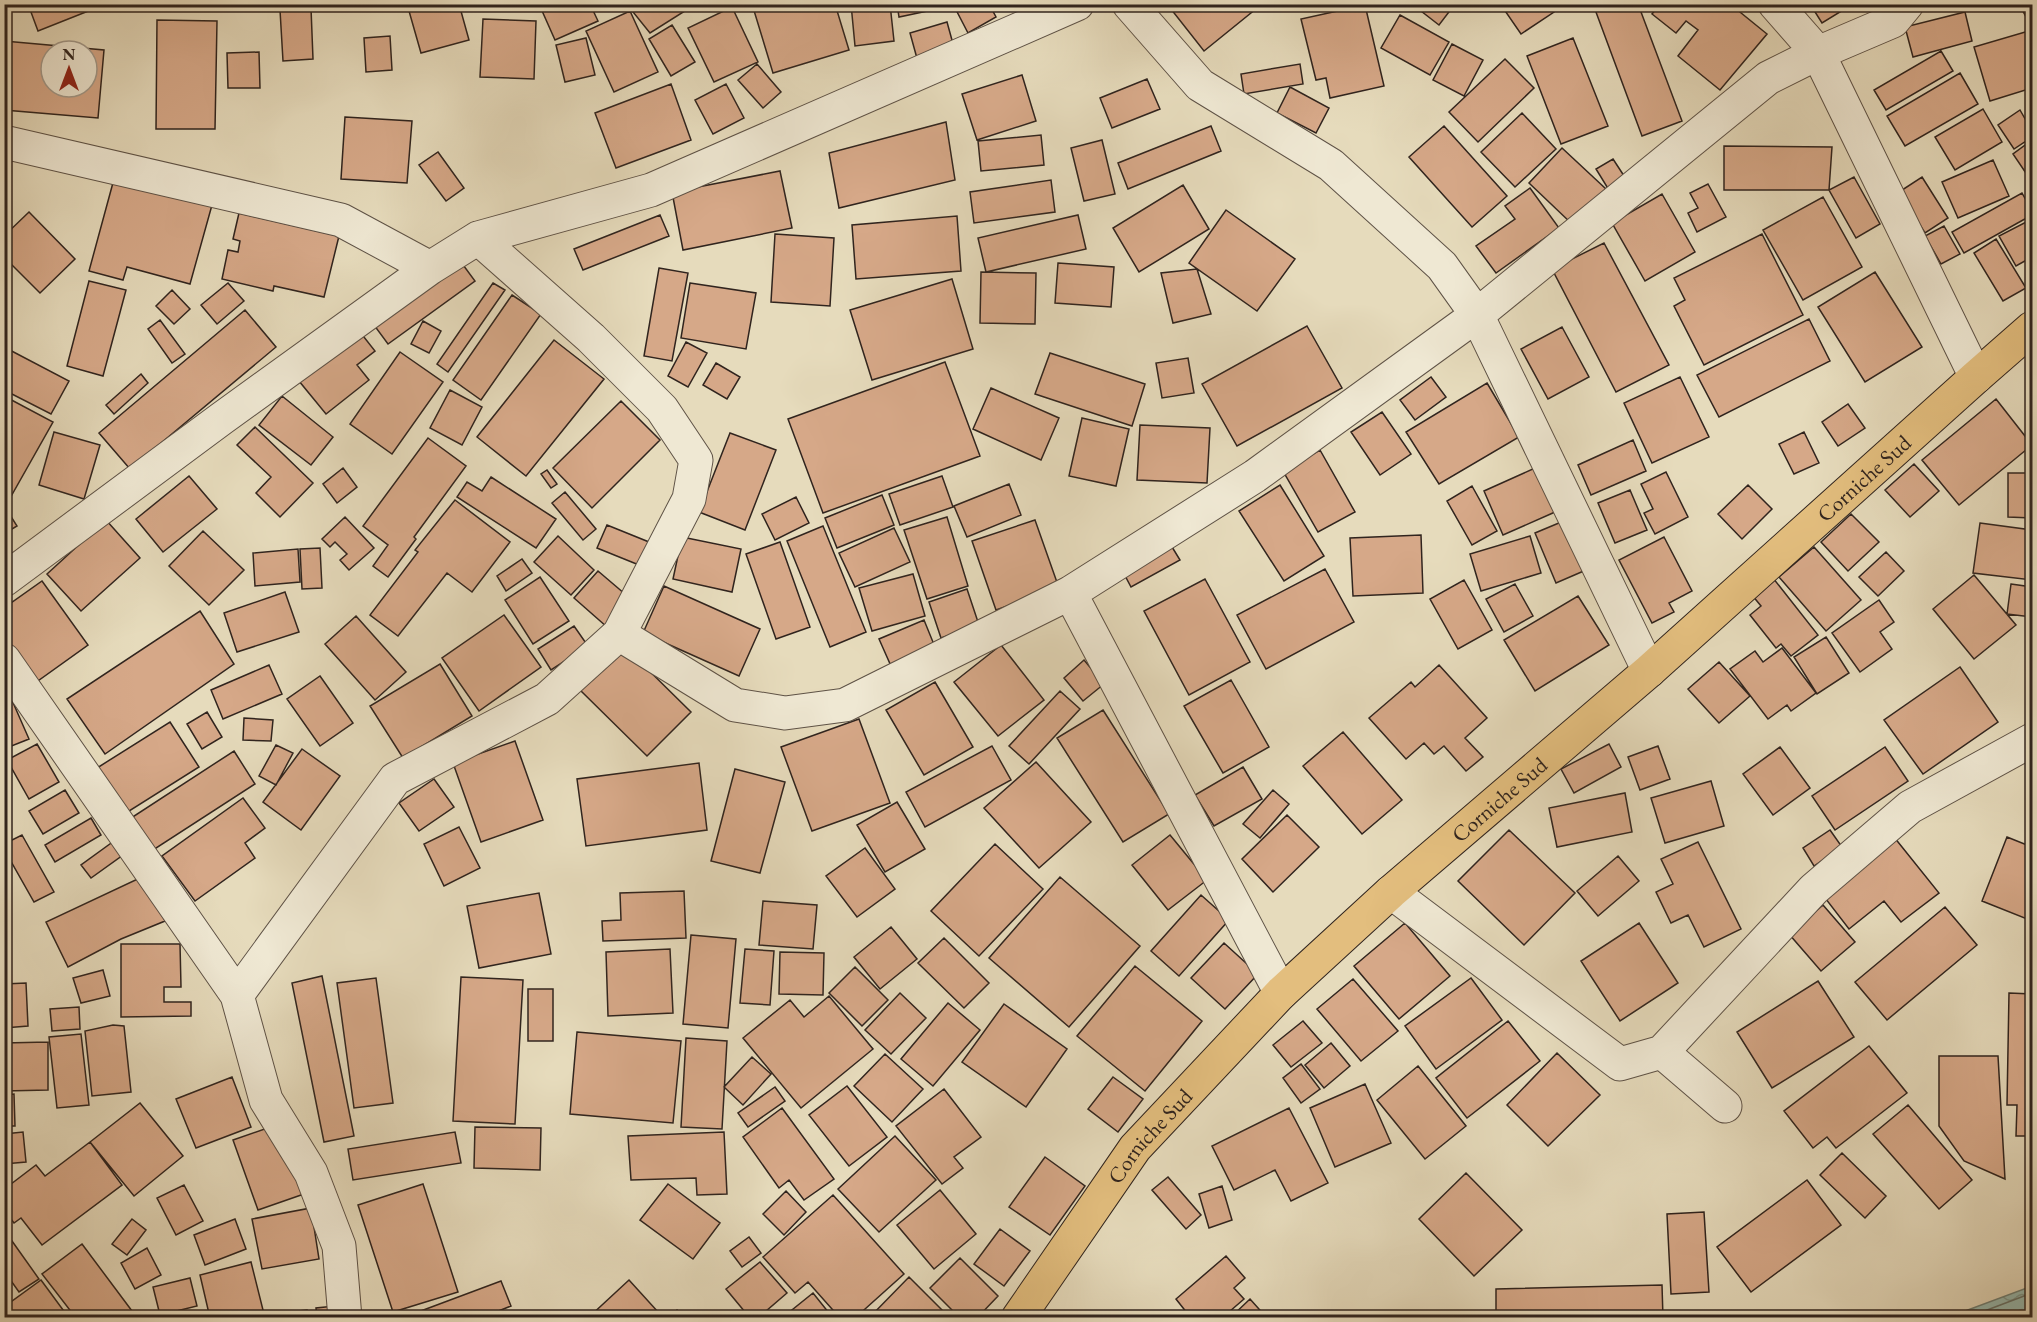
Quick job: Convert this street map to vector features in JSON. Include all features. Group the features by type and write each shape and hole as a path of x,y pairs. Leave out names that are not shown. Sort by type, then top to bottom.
{"main road":[{"name":"Corniche Sud","path":"1018,1317 1136,1148 1281,993 1391,892 1648,671 2032,328"}],"street":[{"path":"4,580 430,268 478,238 651,190 1077,4"},
{"path":"1129,4 1200,85 1331,165 1442,266 1477,315 1648,671"},
{"path":"1775,4 1818,53 1976,377"},
{"path":"619,634 735,705 784,713 845,705 1070,593 1255,476 1477,315 1768,78 1818,53 1893,21 1907,4"},
{"path":"4,142 340,219 430,268"},
{"path":"237,995 395,779 547,699 619,634 689,498 696,460 662,409 591,338 478,238"},
{"path":"1070,593 1281,993"},
{"path":"4,660 237,995 266,1100 311,1173 339,1246 345,1317"},
{"path":"1391,892 1620,1064 1662,1052 1814,889 1910,807 2032,740"},
{"path":"1662,1052 1725,1106"}],"water":[{"path":"2032,1286 2032,1317 1949,1317"}],"building":[{"path":"28,4 106,4 38,31"},
{"path":"407,4 459,4 469,40 421,53"},
{"path":"539,4 590,4 598,21 555,40"},
{"path":"633,4 696,4 650,33 629,7"},
{"path":"752,4 835,4 849,50 773,73"},
{"path":"851,4 890,4 894,41 855,46"},
{"path":"897,4 941,4 942,8 899,17"},
{"path":"953,4 989,4 996,17 968,33"},
{"path":"1167,4 1262,4 1204,51"},
{"path":"1412,4 1455,4 1439,25"},
{"path":"1549,4 1554,12 1521,34 1501,5"},
{"path":"1593,4 1638,4 1682,121 1642,136"},
{"path":"1660,4 1730,4 1767,34 1720,90 1678,56 1698,30 1686,21 1676,33 1652,14"},
{"path":"1810,4 1853,4 1822,23"},
{"path":"1946,4 1960,4 1951,11"},
{"path":"2019,4 2032,4 2032,28"},
{"path":"1365,5 1384,86 1330,98 1326,78 1316,80 1301,19"},
{"path":"732,7 758,62 714,82 688,28"},
{"path":"311,8 313,59 283,61 280,10"},
{"path":"630,11 658,72 614,92 586,31"},
{"path":"1965,12 1972,41 1913,57 1905,27"},
{"path":"1400,15 1449,42 1430,75 1381,48"},
{"path":"483,19 536,21 534,79 480,77"},
{"path":"157,20 217,21 215,129 156,129"},
{"path":"947,22 955,51 918,62 910,33"},
{"path":"672,25 695,62 671,76 649,39"},
{"path":"2032,30 2032,88 1990,101 1974,47"},
{"path":"390,36 392,70 366,72 364,38"},
{"path":"586,38 595,75 565,82 556,45"},
{"path":"1573,38 1608,126 1561,144 1527,56"},
{"path":"4,41 39,44 39,99 99,99 99,50 104,50 98,118 4,110"},
{"path":"1452,44 1483,60 1464,96 1433,80"},
{"path":"1941,51 1953,71 1886,110 1874,90"},
{"path":"259,52 260,88 228,88 227,53"},
{"path":"1505,59 1534,88 1478,142 1449,112"},
{"path":"757,64 781,92 763,108 738,80"},
{"path":"1300,64 1303,84 1244,94 1241,74"},
{"path":"1960,73 1978,104 1905,146 1887,116"},
{"path":"1022,75 1036,121 977,140 962,94"},
{"path":"1147,79 1160,109 1112,128 1100,98"},
{"path":"671,84 691,140 616,168 595,113"},
{"path":"726,84 744,118 713,134 695,100"},
{"path":"1290,87 1329,108 1316,133 1277,113"},
{"path":"1983,109 2002,142 1955,170 1935,137"},
{"path":"2020,110 2032,131 2032,137 2014,149 1998,125"},
{"path":"1522,113 1556,149 1515,187 1481,152"},
{"path":"345,117 412,121 407,183 341,179"},
{"path":"946,122 955,180 839,208 829,153"},
{"path":"1211,126 1221,151 1128,189 1118,163"},
{"path":"1444,126 1507,196 1472,227 1409,157"},
{"path":"1041,135 1044,165 981,171 978,141"},
{"path":"1102,140 1115,194 1084,201 1071,148"},
{"path":"2032,140 2032,182 2013,154"},
{"path":"1724,146 1832,147 1829,190 1724,190"},
{"path":"1562,148 1606,189 1572,224 1529,183"},
{"path":"438,152 464,188 446,201 419,165"},
{"path":"1613,159 1630,185 1612,195 1596,169"},
{"path":"1993,160 2009,196 1958,218 1942,182"},
{"path":"780,171 792,228 683,250 672,192"},
{"path":"1854,177 1880,224 1856,238 1829,190"},
{"path":"1922,177 1948,218 1925,233 1899,192"},
{"path":"114,179 212,205 190,284 127,267 123,280 89,271"},
{"path":"1051,180 1055,212 974,223 970,192"},
{"path":"1708,184 1726,217 1697,232 1688,213 1698,208 1690,193"},
{"path":"1183,185 1209,229 1139,272 1113,228"},
{"path":"1530,188 1559,228 1496,273 1476,246 1515,219 1505,206"},
{"path":"2022,193 2032,215 1964,253 1952,232"},
{"path":"1662,194 1695,252 1645,281 1612,223"},
{"path":"1823,197 1862,267 1803,300 1763,230"},
{"path":"1226,210 1295,259 1257,311 1189,263"},
{"path":"29,212 75,259 40,293 4,257 4,236"},
{"path":"239,213 339,236 324,297 274,286 273,291 222,279 228,250 238,252 240,241 233,239"},
{"path":"660,215 669,236 583,270 574,249"},
{"path":"1078,215 1086,249 986,272 978,238"},
{"path":"957,216 961,271 856,279 852,225"},
{"path":"2030,220 2032,257 2016,266 1999,236"},
{"path":"1944,226 1960,254 1941,264 1925,236"},
{"path":"775,234 834,238 830,306 771,302"},
{"path":"1762,234 1803,315 1704,365 1674,306 1685,300 1674,278"},
{"path":"1996,239 2026,288 2003,301 1974,253"},
{"path":"1604,243 1669,365 1616,392 1552,269"},
{"path":"458,258 475,281 388,344 371,321"},
{"path":"1058,263 1114,267 1111,307 1055,303"},
{"path":"659,268 688,273 672,361 644,356"},
{"path":"1197,269 1211,314 1173,323 1161,273"},
{"path":"981,272 1036,273 1035,324 980,323"},
{"path":"1875,272 1922,347 1865,382 1818,307"},
{"path":"952,279 973,349 872,380 850,310"},
{"path":"89,281 126,290 103,376 67,366"},
{"path":"228,283 244,301 217,324 201,305"},
{"path":"493,283 505,290 448,372 437,364"},
{"path":"690,283 756,293 746,349 681,338"},
{"path":"172,290 190,309 174,324 156,306"},
{"path":"512,295 541,314 481,400 453,380"},
{"path":"245,310 276,347 130,469 99,433"},
{"path":"1809,319 1830,361 1719,417 1697,375"},
{"path":"160,320 185,354 172,363 148,329"},
{"path":"423,321 441,331 429,353 411,344"},
{"path":"1307,326 1342,388 1237,446 1202,384"},
{"path":"1562,327 1589,377 1548,399 1521,349"},
{"path":"360,332 375,351 357,365 369,380 326,414 299,381"},
{"path":"554,340 604,379 526,476 477,437"},
{"path":"686,342 707,353 688,387 668,376"},
{"path":"4,347 69,381 51,414 4,390"},
{"path":"400,352 443,382 392,454 350,424"},
{"path":"1050,353 1145,384 1132,426 1035,394"},
{"path":"1188,358 1194,393 1162,398 1156,363"},
{"path":"945,362 980,456 823,513 788,419"},
{"path":"716,363 740,377 727,399 703,385"},
{"path":"141,374 148,383 114,414 106,405"},
{"path":"1431,377 1446,397 1415,420 1400,400"},
{"path":"1680,377 1709,437 1652,463 1624,403"},
{"path":"1487,383 1519,437 1439,484 1406,432"},
{"path":"991,388 1059,418 1041,460 973,429"},
{"path":"450,390 482,407 462,445 430,428"},
{"path":"4,396 53,422 5,507 4,507"},
{"path":"282,396 333,437 311,465 259,425"},
{"path":"1996,399 2032,445 1959,505 1922,460"},
{"path":"621,401 660,440 592,508 553,468"},
{"path":"1848,404 1865,428 1838,446 1822,422"},
{"path":"1382,412 1411,454 1380,475 1351,432"},
{"path":"1082,418 1129,429 1116,486 1069,476"},
{"path":"1140,425 1210,428 1207,483 1137,480"},
{"path":"255,427 313,483 280,517 256,493 271,477 237,445"},
{"path":"54,432 100,445 84,499 39,485"},
{"path":"1804,432 1819,463 1794,474 1779,444"},
{"path":"730,433 776,450 745,530 699,512"},
{"path":"428,438 466,466 388,577 373,566 388,545 363,526"},
{"path":"1633,440 1646,471 1591,495 1578,465"},
{"path":"1320,450 1355,512 1318,532 1283,471"},
{"path":"1914,464 1939,491 1910,517 1885,490"},
{"path":"343,468 357,487 337,503 323,484"},
{"path":"1535,468 1555,512 1503,535 1484,491"},
{"path":"547,470 557,484 551,488 541,474"},
{"path":"1666,472 1688,517 1655,534 1644,513 1653,509 1641,484"},
{"path":"2008,473 2032,473 2032,518 2008,517"},
{"path":"189,476 217,509 163,552 136,519"},
{"path":"942,476 953,507 900,525 889,494"},
{"path":"491,477 556,519 536,548 457,497 467,482 482,491"},
{"path":"1009,484 1021,515 967,537 954,506"},
{"path":"1280,485 1324,556 1284,581 1239,511"},
{"path":"1748,485 1772,509 1742,539 1718,514"},
{"path":"1472,486 1497,531 1472,545 1447,501"},
{"path":"1630,490 1647,530 1615,543 1598,503"},
{"path":"565,492 596,529 583,540 552,503"},
{"path":"882,495 894,525 837,548 825,518"},
{"path":"796,497 809,523 775,540 762,514"},
{"path":"455,500 510,542 472,592 447,573 398,636 370,615 418,552 415,550"},
{"path":"4,508 17,526 4,534"},
{"path":"1851,514 1879,542 1848,571 1821,542"},
{"path":"345,517 374,548 349,570 340,560 347,554 335,542 330,547 322,539"},
{"path":"947,517 968,586 927,599 904,530"},
{"path":"106,520 140,558 81,611 47,574"},
{"path":"1035,520 1059,588 996,610 972,541"},
{"path":"1566,520 1586,570 1556,583 1535,533"},
{"path":"1980,523 2032,530 2032,580 1973,573"},
{"path":"607,525 649,542 639,565 597,548"},
{"path":"823,526 866,632 830,647 787,541"},
{"path":"894,528 910,562 855,587 839,553"},
{"path":"203,531 244,570 209,605 169,566"},
{"path":"1421,535 1423,593 1353,596 1350,538"},
{"path":"558,536 594,570 571,595 534,562"},
{"path":"1530,536 1541,573 1481,591 1470,554"},
{"path":"682,537 741,549 732,592 673,579"},
{"path":"1664,537 1692,591 1669,603 1674,612 1652,623 1619,560"},
{"path":"780,542 810,627 776,639 746,554"},
{"path":"1169,542 1180,560 1131,587 1121,568"},
{"path":"1814,547 1861,600 1826,631 1779,577"},
{"path":"320,548 322,588 302,589 300,549"},
{"path":"298,549 300,582 255,586 253,553"},
{"path":"1886,552 1904,571 1878,596 1859,577"},
{"path":"522,559 532,573 506,591 497,576"},
{"path":"1325,569 1354,622 1266,669 1237,615"},
{"path":"598,571 632,600 607,627 574,598"},
{"path":"913,574 925,616 872,631 859,588"},
{"path":"1974,575 2016,625 1974,659 1933,609"},
{"path":"540,577 569,621 533,644 505,600"},
{"path":"1773,578 1818,635 1791,656 1781,644 1776,648 1750,615 1761,606 1752,595"},
{"path":"1205,579 1250,662 1189,695 1144,611"},
{"path":"1464,580 1492,630 1458,649 1430,599"},
{"path":"42,581 88,645 35,683 4,640 4,608"},
{"path":"1515,584 1533,616 1504,632 1486,599"},
{"path":"2011,584 2032,587 2032,617 2007,614"},
{"path":"664,586 760,629 739,676 643,633"},
{"path":"967,589 979,625 941,638 929,602"},
{"path":"285,592 299,632 237,652 224,613"},
{"path":"1578,596 1609,645 1535,691 1504,640"},
{"path":"1879,600 1894,622 1880,632 1892,649 1860,672 1832,633"},
{"path":"200,611 234,664 105,754 67,699"},
{"path":"504,615 541,667 479,711 442,658"},
{"path":"356,616 406,672 375,700 325,644"},
{"path":"924,620 935,647 891,666 879,639"},
{"path":"574,626 588,646 551,670 538,649"},
{"path":"1826,637 1849,673 1817,694 1794,657"},
{"path":"623,645 691,712 647,756 579,689"},
{"path":"1001,645 1044,700 998,736 954,682"},
{"path":"1782,648 1816,693 1791,711 1787,705 1768,719 1730,669 1755,651 1763,662"},
{"path":"1084,660 1104,684 1083,701 1064,678"},
{"path":"1719,662 1750,696 1719,723 1688,689"},
{"path":"440,664 472,716 403,758 370,706"},
{"path":"269,665 282,694 223,719 211,690"},
{"path":"1439,665 1487,718 1465,738 1483,757 1466,771 1444,746 1434,754 1424,743 1406,759 1369,718 1411,682 1415,687"},
{"path":"1960,667 1998,722 1923,774 1884,720"},
{"path":"320,676 353,723 320,746 287,699"},
{"path":"1231,680 1269,747 1223,773 1184,706"},
{"path":"4,682 29,739 4,749"},
{"path":"935,682 973,747 924,775 886,710"},
{"path":"1060,691 1080,709 1029,764 1009,746"},
{"path":"1103,710 1169,814 1123,842 1057,738"},
{"path":"207,712 222,737 202,749 187,724"},
{"path":"244,718 273,720 271,741 243,740"},
{"path":"859,719 890,803 812,831 781,747"},
{"path":"170,722 199,767 126,813 97,768"},
{"path":"1343,732 1402,800 1362,834 1303,766"},
{"path":"515,741 543,820 481,842 453,763"},
{"path":"37,744 59,782 29,799 7,760"},
{"path":"1609,744 1621,767 1574,793 1561,769"},
{"path":"276,745 293,753 276,785 259,776"},
{"path":"992,746 1011,780 925,827 906,792"},
{"path":"1658,746 1670,779 1640,790 1628,757"},
{"path":"1780,747 1810,788 1773,815 1743,774"},
{"path":"1885,747 1908,781 1835,830 1812,796"},
{"path":"302,749 340,776 301,830 263,802"},
{"path":"234,751 255,784 150,852 128,820"},
{"path":"1036,762 1091,822 1039,868 984,808"},
{"path":"699,763 707,830 586,846 577,779"},
{"path":"1243,767 1262,799 1214,826 1195,795"},
{"path":"735,769 785,782 760,873 711,861"},
{"path":"434,779 454,807 419,831 399,803"},
{"path":"1711,781 1724,826 1665,843 1651,798"},
{"path":"65,790 79,813 43,834 29,811"},
{"path":"1273,790 1289,804 1260,838 1243,824"},
{"path":"1625,793 1632,832 1557,847 1549,808"},
{"path":"243,798 265,828 245,843 255,858 195,901 162,856"},
{"path":"897,802 925,849 885,872 857,825"},
{"path":"1287,815 1319,847 1273,892 1242,859"},
{"path":"91,818 101,835 55,862 45,845"},
{"path":"459,827 480,868 444,886 424,844"},
{"path":"1509,830 1575,893 1524,945 1458,881"},
{"path":"1830,830 1842,847 1814,866 1803,848"},
{"path":"22,835 54,892 34,902 4,849 4,844"},
{"path":"1170,835 1207,880 1168,910 1132,865"},
{"path":"1894,837 1939,893 1901,922 1884,901 1849,929 1822,894"},
{"path":"2007,837 2032,847 2032,921 1982,901"},
{"path":"114,841 123,855 91,878 81,865"},
{"path":"1698,842 1741,929 1704,947 1688,915 1671,923 1656,892 1673,884 1661,859"},
{"path":"995,844 1043,889 979,956 931,911"},
{"path":"865,848 895,889 857,917 826,876"},
{"path":"1618,856 1639,881 1598,916 1577,891"},
{"path":"144,876 165,921 121,939 68,967 46,922"},
{"path":"1060,877 1140,946 1069,1027 989,958"},
{"path":"684,891 686,938 603,941 602,921 621,920 620,893"},
{"path":"539,893 551,954 479,968 467,906"},
{"path":"1201,895 1229,920 1179,976 1151,951"},
{"path":"763,901 817,905 813,949 759,945"},
{"path":"1823,905 1855,942 1821,971 1789,934"},
{"path":"1945,907 1977,945 1887,1020 1855,982"},
{"path":"1405,923 1450,976 1399,1019 1354,966"},
{"path":"1639,923 1678,983 1620,1021 1581,961"},
{"path":"891,927 917,959 880,989 854,957"},
{"path":"691,935 736,939 728,1028 683,1024"},
{"path":"944,938 989,983 964,1008 918,963"},
{"path":"1224,943 1258,974 1225,1009 1191,978"},
{"path":"121,944 180,944 181,987 164,987 164,1002 191,1002 191,1016 121,1017"},
{"path":"670,949 673,1013 608,1016 606,952"},
{"path":"745,949 774,951 770,1005 740,1003"},
{"path":"780,952 824,953 823,995 779,994"},
{"path":"1135,966 1202,1021 1145,1091 1077,1036"},
{"path":"855,967 888,1000 862,1026 829,993"},
{"path":"103,970 110,996 81,1003 73,978"},
{"path":"322,976 354,1136 324,1142 292,983"},
{"path":"461,977 523,980 515,1124 453,1121"},
{"path":"376,978 393,1103 354,1108 337,983"},
{"path":"1471,978 1502,1020 1436,1069 1405,1026"},
{"path":"1353,979 1398,1031 1361,1061 1317,1009"},
{"path":"1818,981 1854,1037 1772,1088 1737,1032"},
{"path":"26,983 28,1026 4,1028 4,984"},
{"path":"528,989 553,989 553,1041 528,1041"},
{"path":"900,993 926,1018 891,1054 865,1030"},
{"path":"2009,993 2032,994 2032,1136 2016,1136 2017,1105 2007,1105"},
{"path":"829,996 873,1049 801,1108 743,1038 790,1000 804,1017"},
{"path":"948,1003 980,1030 933,1086 901,1059"},
{"path":"1004,1004 1067,1049 1026,1107 962,1062"},
{"path":"79,1007 80,1029 52,1031 50,1009"},
{"path":"1303,1021 1322,1043 1291,1067 1273,1045"},
{"path":"1508,1021 1540,1061 1467,1118 1436,1078"},
{"path":"113,1025 124,1026 131,1092 92,1096 85,1031"},
{"path":"577,1032 681,1041 673,1123 570,1114"},
{"path":"81,1034 89,1105 57,1108 49,1037"},
{"path":"686,1038 727,1041 722,1129 681,1127"},
{"path":"48,1042 48,1090 4,1091 4,1043"},
{"path":"1331,1043 1350,1066 1324,1088 1305,1065"},
{"path":"1869,1046 1907,1093 1836,1148 1827,1137 1813,1148 1784,1111"},
{"path":"1557,1053 1600,1095 1548,1146 1507,1105"},
{"path":"885,1054 923,1089 892,1122 854,1086"},
{"path":"1939,1056 1998,1056 2005,1179 1964,1161 1939,1126"},
{"path":"752,1057 771,1074 743,1105 724,1087"},
{"path":"1301,1064 1320,1089 1301,1103 1283,1078"},
{"path":"1418,1066 1466,1126 1425,1159 1377,1100"},
{"path":"232,1077 251,1127 196,1148 176,1099"},
{"path":"1113,1077 1143,1099 1118,1132 1088,1109"},
{"path":"1365,1084 1391,1143 1335,1167 1310,1108"},
{"path":"847,1086 887,1137 849,1166 809,1115"},
{"path":"775,1087 785,1101 748,1127 738,1113"},
{"path":"944,1089 981,1137 954,1157 963,1168 942,1184 896,1126"},
{"path":"14,1094 15,1126 4,1126 4,1095"},
{"path":"140,1103 183,1156 134,1196 90,1142"},
{"path":"1908,1105 1972,1180 1939,1209 1873,1134"},
{"path":"782,1108 834,1179 804,1200 789,1180 779,1188 743,1137"},
{"path":"1289,1108 1328,1183 1291,1201 1275,1170 1234,1190 1212,1146"},
{"path":"279,1124 304,1194 258,1210 233,1140"},
{"path":"475,1127 541,1128 540,1170 474,1168"},
{"path":"23,1132 26,1162 4,1164 4,1134"},
{"path":"455,1132 461,1163 353,1180 348,1149"},
{"path":"724,1132 727,1194 697,1195 696,1178 631,1180 628,1136"},
{"path":"895,1136 936,1180 879,1232 838,1189"},
{"path":"90,1142 122,1185 42,1245 21,1218 14,1223 4,1210 4,1179 6,1178 11,1184 36,1165 45,1176"},
{"path":"1842,1153 1886,1196 1865,1218 1820,1175"},
{"path":"1045,1157 1085,1186 1050,1235 1009,1207"},
{"path":"1466,1173 1522,1230 1474,1276 1419,1219"},
{"path":"1168,1177 1201,1215 1186,1229 1152,1190"},
{"path":"1807,1180 1841,1225 1751,1292 1717,1247"},
{"path":"423,1184 458,1292 393,1312 358,1205"},
{"path":"668,1184 720,1223 693,1259 640,1220"},
{"path":"184,1185 203,1221 176,1235 157,1198"},
{"path":"1222,1186 1232,1220 1209,1228 1199,1194"},
{"path":"940,1190 976,1234 934,1269 897,1225"},
{"path":"786,1191 806,1212 784,1235 763,1214"},
{"path":"833,1195 904,1274 855,1318 840,1318 808,1282 795,1293 763,1257"},
{"path":"311,1208 319,1259 262,1269 252,1219"},
{"path":"1704,1212 1709,1292 1671,1294 1667,1214"},
{"path":"132,1219 146,1230 127,1255 112,1244"},
{"path":"235,1219 246,1249 205,1265 194,1235"},
{"path":"1000,1229 1030,1251 1004,1286 974,1264"},
{"path":"749,1237 761,1253 742,1267 730,1251"},
{"path":"12,1241 39,1279 19,1292 4,1271 4,1246"},
{"path":"82,1244 135,1315 132,1318 76,1318 42,1274"},
{"path":"147,1248 161,1275 135,1289 121,1263"},
{"path":"1226,1256 1245,1278 1234,1288 1244,1299 1222,1318 1191,1318 1176,1299"},
{"path":"960,1258 998,1296 977,1318 960,1318 930,1288"},
{"path":"251,1262 265,1318 210,1318 200,1275"},
{"path":"760,1262 787,1293 758,1318 750,1318 726,1289"},
{"path":"909,1277 950,1318 869,1318"},
{"path":"190,1278 197,1306 160,1315 153,1287"},
{"path":"41,1280 69,1318 4,1318 4,1307"},
{"path":"629,1280 659,1313 655,1318 588,1318"},
{"path":"501,1281 511,1306 481,1318 402,1318"},
{"path":"1662,1285 1663,1318 1496,1318 1496,1289"},
{"path":"813,1293 833,1318 782,1318"},
{"path":"1250,1299 1267,1318 1230,1318"},
{"path":"335,1306 337,1318 317,1318 316,1308"},
{"path":"307,1310 308,1318 282,1318 281,1313"},
{"path":"677,1310 684,1318 668,1318"},
{"path":"202,1313 203,1318 184,1318"}]}
